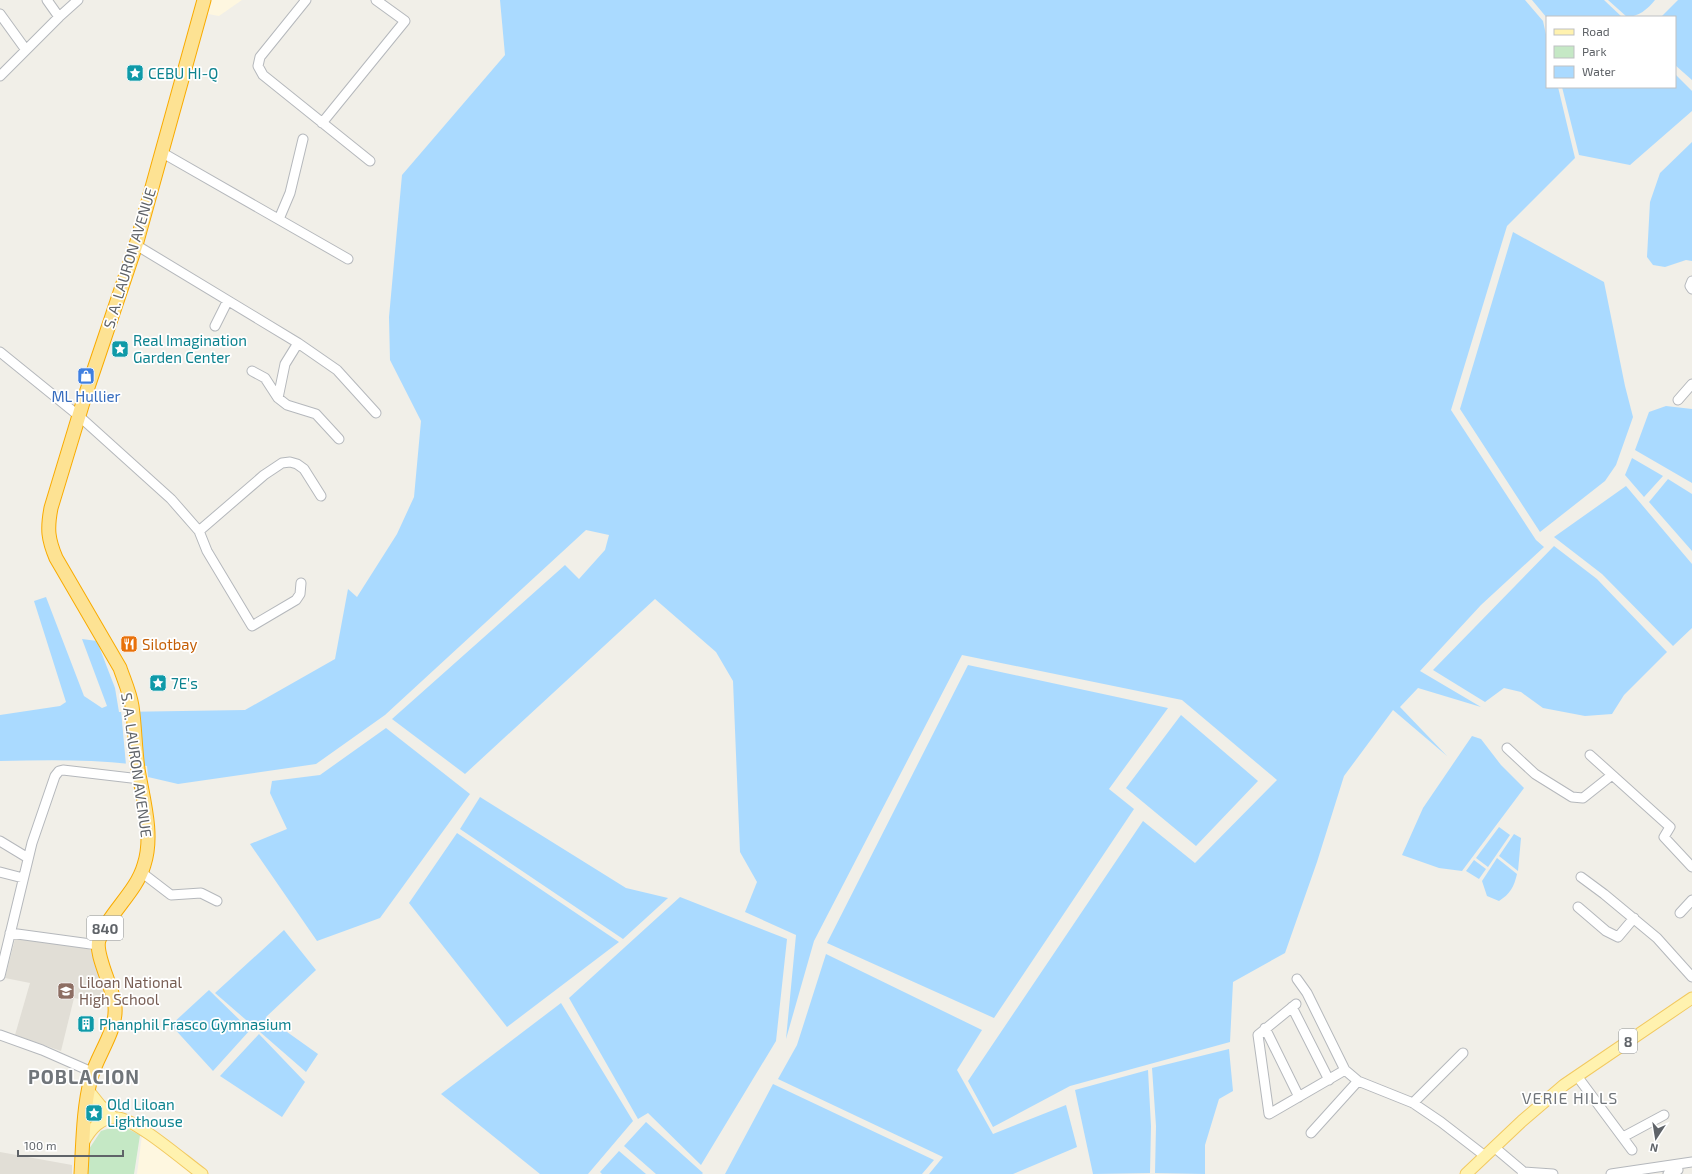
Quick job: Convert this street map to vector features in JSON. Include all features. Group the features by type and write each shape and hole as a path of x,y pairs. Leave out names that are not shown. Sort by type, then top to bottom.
{"highway":[{"name":"S. A. LAURON AVENUE","path":"98,945 108,922 141,872 146,857 148,840 132,705 120,668 56,558 49,542 48,525 51,508 79,416 136,245 204,0"},
{"name":"840","path":"83,1144 88,1090 92,1072 113,1023 115,1006 98,945"},
{"path":"81,1174 83,1144"}],"main road":[{"name":"8","path":"1466,1174 1522,1121 1577,1076 1692,998"},
{"path":"88,1090 100,1106 114,1118"},
{"path":"83,1144 89,1133 96,1125 106,1119 120,1118 132,1123 202,1174"}],"street":[{"path":"47,0 58,17"},
{"path":"0,76 58,17 78,0"},
{"path":"306,0 260,57 258,66 263,75 370,161"},
{"path":"322,123 404,21 376,0"},
{"path":"0,14 26,50"},
{"path":"279,219 290,193 303,139"},
{"path":"161,152 348,259"},
{"path":"136,245 227,302 298,343 337,370 376,413"},
{"path":"1692,280 1690,286 1692,289"},
{"path":"215,326 227,302"},
{"path":"278,398 285,364 298,343"},
{"path":"0,352 79,416 172,499 198,531 207,550 252,626 296,600 300,594 301,583"},
{"path":"252,371 265,378 278,398 287,405 316,414 340,439"},
{"path":"1678,400 1692,384"},
{"path":"198,531 264,475 282,463 290,462 297,464 304,469 321,496"},
{"path":"1507,748 1535,774 1572,797 1578,799 1583,798 1612,775"},
{"path":"1590,755 1670,827 1664,837 1691,862"},
{"path":"0,976 6,937 28,858 55,776 62,770 139,774"},
{"path":"0,841 28,858"},
{"path":"0,872 23,878"},
{"path":"141,872 170,894 201,893 217,901"},
{"path":"1581,877 1634,918 1657,938 1692,977"},
{"path":"1680,913 1692,900"},
{"path":"1578,907 1606,931 1618,937 1634,918"},
{"path":"6,937 98,945"},
{"path":"1297,979 1308,993 1346,1070 1358,1082 1413,1103 1441,1122 1485,1156"},
{"path":"1329,1080 1294,1006 1258,1035 1269,1114 1329,1080 1346,1070"},
{"path":"1265,1028 1299,1097"},
{"path":"0,1035 42,1050 92,1072"},
{"path":"1413,1103 1463,1053"},
{"path":"1577,1076 1632,1150"},
{"path":"1311,1133 1358,1082"},
{"path":"1623,1136 1664,1115"},
{"path":"1494,1147 1524,1173 1553,1174"},
{"path":"1611,1174 1642,1168 1673,1170 1692,1162"}],"shaded area":[{"path":"212,0 242,0 219,16 208,14"},
{"name":"Liloan National High School","path":"16,935 70,943 91,950 107,1004 74,998 61,1051 15,1035 30,983 5,978"},
{"path":"142,1135 193,1174 137,1174"},
{"path":"0,1152 72,1165 72,1174 0,1174"}],"green space":[{"path":"120,1125 140,1135 134,1174 88,1174 89,1149 101,1131"}],"water":[{"path":"500,0 1525,0 1543,21 1546,34 1546,88 1558,88 1575,158 1507,226 1451,410 1536,540 1544,547 1481,605 1420,671 1481,707 1418,688 1400,707 1447,756 1393,710 1344,776 1317,862 1285,953 1233,982 1230,1042 1070,1086 993,1127 968,1081 1143,821 1195,863 1277,780 1182,700 962,655 814,941 786,1039 796,935 745,912 757,882 740,852 733,681 716,652 655,599 465,774 392,719 565,565 579,579 605,550 609,535 586,530 385,715 316,764 178,784 148,777 147,766 92,761 0,761 0,715 60,706 66,702 34,601 46,597 84,696 102,708 107,706 82,639 97,641 115,688 119,712 245,710 335,659 348,589 357,597 397,534 414,497 421,421 390,360 389,317 402,175 505,55"},
{"path":"1532,0 1604,0 1621,16 1546,16"},
{"path":"1608,0 1655,0 1642,12 1635,16 1626,16"},
{"path":"1678,0 1692,0 1692,80 1676,66 1676,16 1662,16"},
{"path":"1676,75 1692,91 1692,111 1630,165 1579,155 1562,88 1676,88"},
{"path":"1692,142 1692,261 1686,260 1665,267 1653,265 1647,257 1650,202 1660,173"},
{"path":"1513,232 1604,282 1625,386 1633,417 1616,465 1605,481 1540,532 1460,409"},
{"path":"1666,406 1692,409 1692,483 1635,450 1649,412"},
{"path":"1632,458 1663,476 1644,497 1625,475"},
{"path":"1668,479 1692,494 1692,551 1649,502"},
{"path":"1626,486 1692,564 1692,628 1673,646 1602,574 1554,537"},
{"path":"1554,546 1597,579 1667,652 1624,695 1612,714 1585,716 1543,708 1521,692 1504,688 1485,702 1433,670"},
{"path":"968,665 1168,708 1109,789 1134,809 994,1018 827,943"},
{"path":"1181,715 1258,781 1196,846 1126,788"},
{"path":"386,728 470,794 380,918 317,941 250,844 287,829 270,793 272,781 320,775"},
{"path":"1472,736 1481,739 1501,765 1524,788 1462,871 1439,868 1402,855 1423,808"},
{"path":"480,797 626,888 668,898 623,939 460,829"},
{"path":"1499,827 1510,835 1488,867 1476,858"},
{"path":"457,833 619,942 507,1027 409,903"},
{"path":"1514,834 1521,838 1518,871 1499,856"},
{"path":"1497,858 1517,874 1511,890 1499,901 1487,896 1482,881"},
{"path":"1474,860 1486,869 1479,879 1466,871"},
{"path":"680,897 787,939 776,1041 701,1165 648,1113 638,1119 569,998"},
{"path":"284,930 316,970 266,1017 318,1054 306,1072 215,993"},
{"path":"826,954 982,1030 957,1070 993,1134 1066,1105 1077,1147 1013,1174 929,1174 943,1157 778,1079 797,1045"},
{"path":"209,990 250,1030 213,1071 171,1025"},
{"path":"561,1003 633,1121 588,1174 540,1174 441,1094"},
{"path":"259,1034 305,1082 282,1117 220,1076"},
{"path":"1229,1049 1233,1091 1219,1099 1205,1145 1205,1174 1155,1173 1156,1126 1152,1068"},
{"path":"1148,1070 1151,1126 1150,1173 1093,1174 1075,1090"},
{"path":"773,1084 934,1160 922,1174 725,1174"},
{"path":"646,1122 703,1173 656,1174 624,1146"},
{"path":"619,1151 646,1174 602,1174 600,1172"}],"pier":[{"path":"121,710 127,710 143,767 126,765"}],"place":[{"name":"CEBU HI-Q","path":"135,73"},
{"name":"Real Imagination Garden Center","path":"120,349"},
{"name":"ML Hullier","path":"86,376"},
{"name":"Silotbay","path":"129,644"},
{"name":"7E's","path":"158,683"},
{"name":"Liloan National High School","path":"66,991"},
{"name":"Phanphil Frasco Gymnasium","path":"86,1024"},
{"name":"Old Liloan Lighthouse","path":"94,1113"}],"district":[{"name":"POBLACION","path":"84,1076"},
{"name":"VERIE HILLS","path":"1570,1097"}]}
